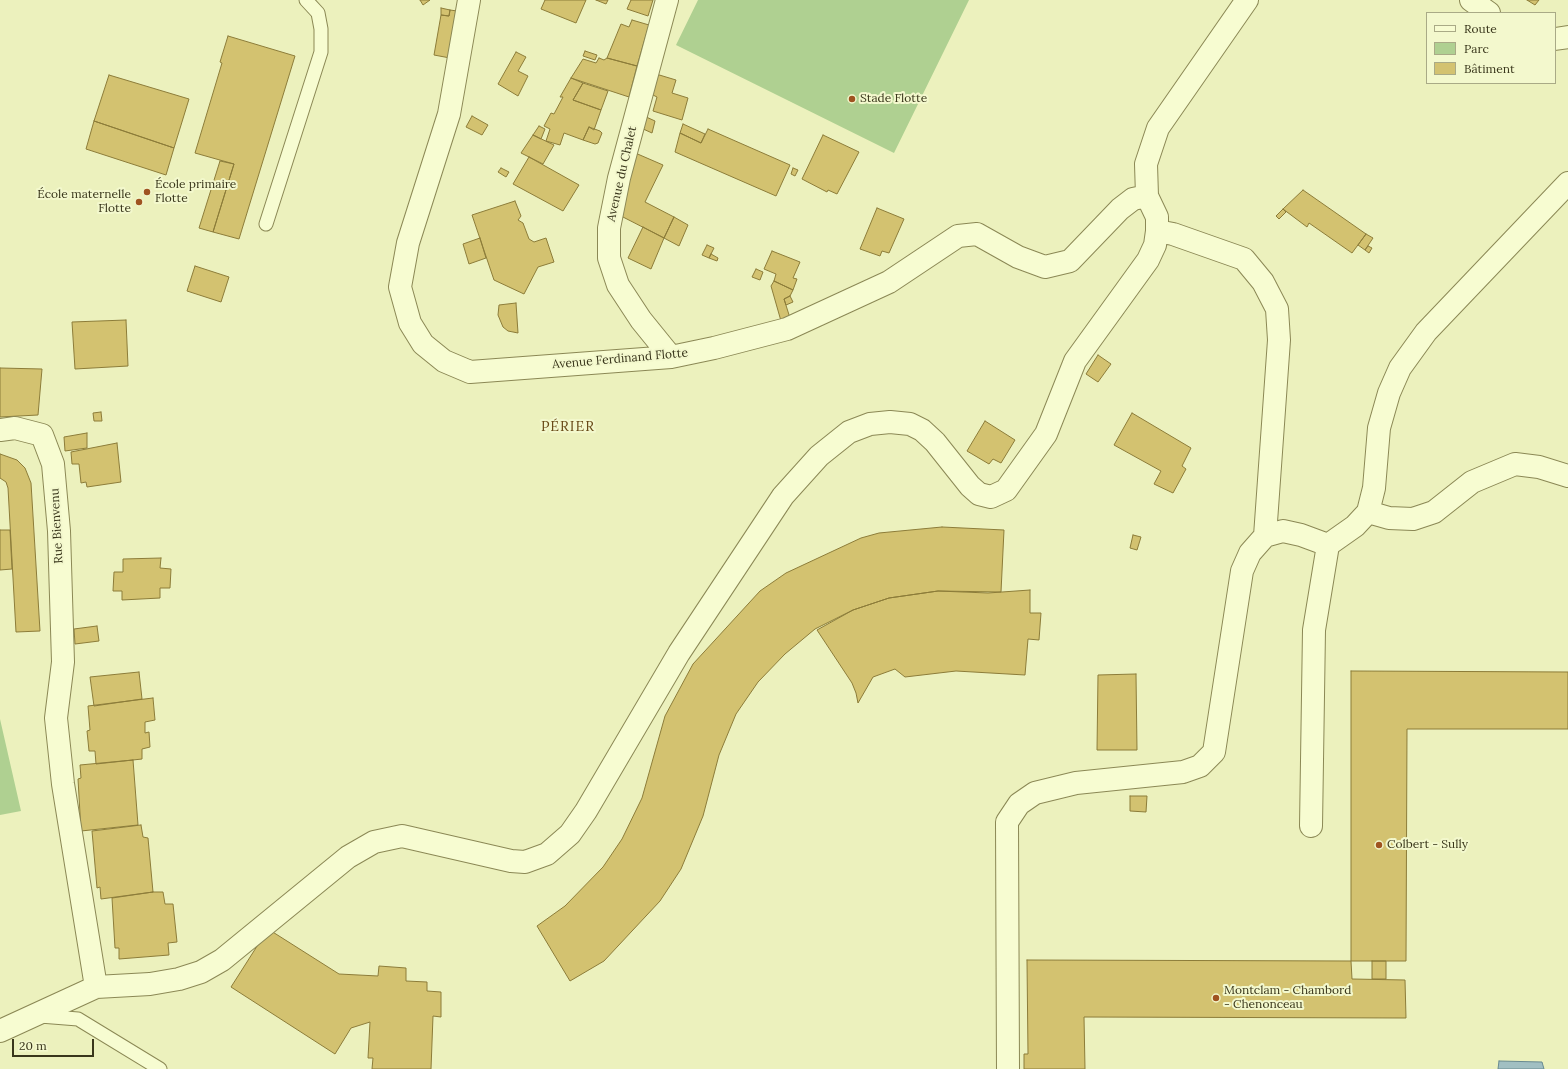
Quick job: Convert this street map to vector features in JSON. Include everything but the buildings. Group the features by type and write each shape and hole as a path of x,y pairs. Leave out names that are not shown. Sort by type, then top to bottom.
{"street":[{"name":"Avenue Ferdinand Flotte","path":"469,0 449,114 408,243 400,287 410,323 423,344 444,360 470,372 671,357 714,348 787,329 889,282 958,236 977,234 1018,257 1045,267 1070,261 1120,209 1133,200 1147,196"},
{"name":"Avenue du Chalet","path":"667,0 619,178 609,228 609,250 618,285 642,320 671,357"},
{"path":"0,1030 96,987 150,984 179,980 201,972 222,960 348,857 374,842 402,836 511,861 525,862 547,854 570,834 586,811 679,653 783,496 819,456 849,432 870,424 890,422 910,424 922,430 935,442 970,486 979,494 991,497 1006,490 1046,434 1075,361 1148,260 1155,245 1157,217 1147,196 1146,164 1158,128 1247,0"},
{"path":"1470,0 1488,12"},
{"path":"1556,39 1568,37"},
{"path":"1311,826 1314,630 1328,545 1355,526 1368,512 1374,488 1379,428 1389,393 1400,368 1426,332 1568,183"},
{"path":"1157,231 1173,234 1244,259 1263,282 1277,309 1279,340 1266,536"},
{"name":"Rue Bienvenu","path":"0,430 15,428 42,435 53,464 59,532 62,662 56,718 63,784 96,987"},
{"path":"1368,512 1389,518 1413,519 1434,512 1472,482 1515,464 1539,467 1568,476"},
{"path":"1008,1069 1007,822 1019,804 1035,793 1076,783 1183,772 1200,766 1214,752 1242,570 1250,553 1266,536 1283,531 1301,535 1328,545"}],"lane":[{"path":"266,224 321,52 321,29 318,13 306,0"},
{"path":"32,1015 78,1018 160,1069"}],"green space":[{"name":"Stade Flotte","path":"698,0 969,0 894,153 676,45"},
{"path":"0,719 21,811 0,815"}],"water":[{"path":"1499,1061 1542,1062 1544,1069 1498,1069"}],"place":[{"name":"Stade Flotte","path":"852,99"},
{"name":"École primaire Flotte","path":"147,192"},
{"name":"École maternelle Flotte","path":"139,202"},
{"name":"Colbert - Sully","path":"1379,845"},
{"name":"Montclam - Chambord - Chenonceau","path":"1216,998"}],"district":[{"name":"PÉRIER","path":"568,427"}]}
